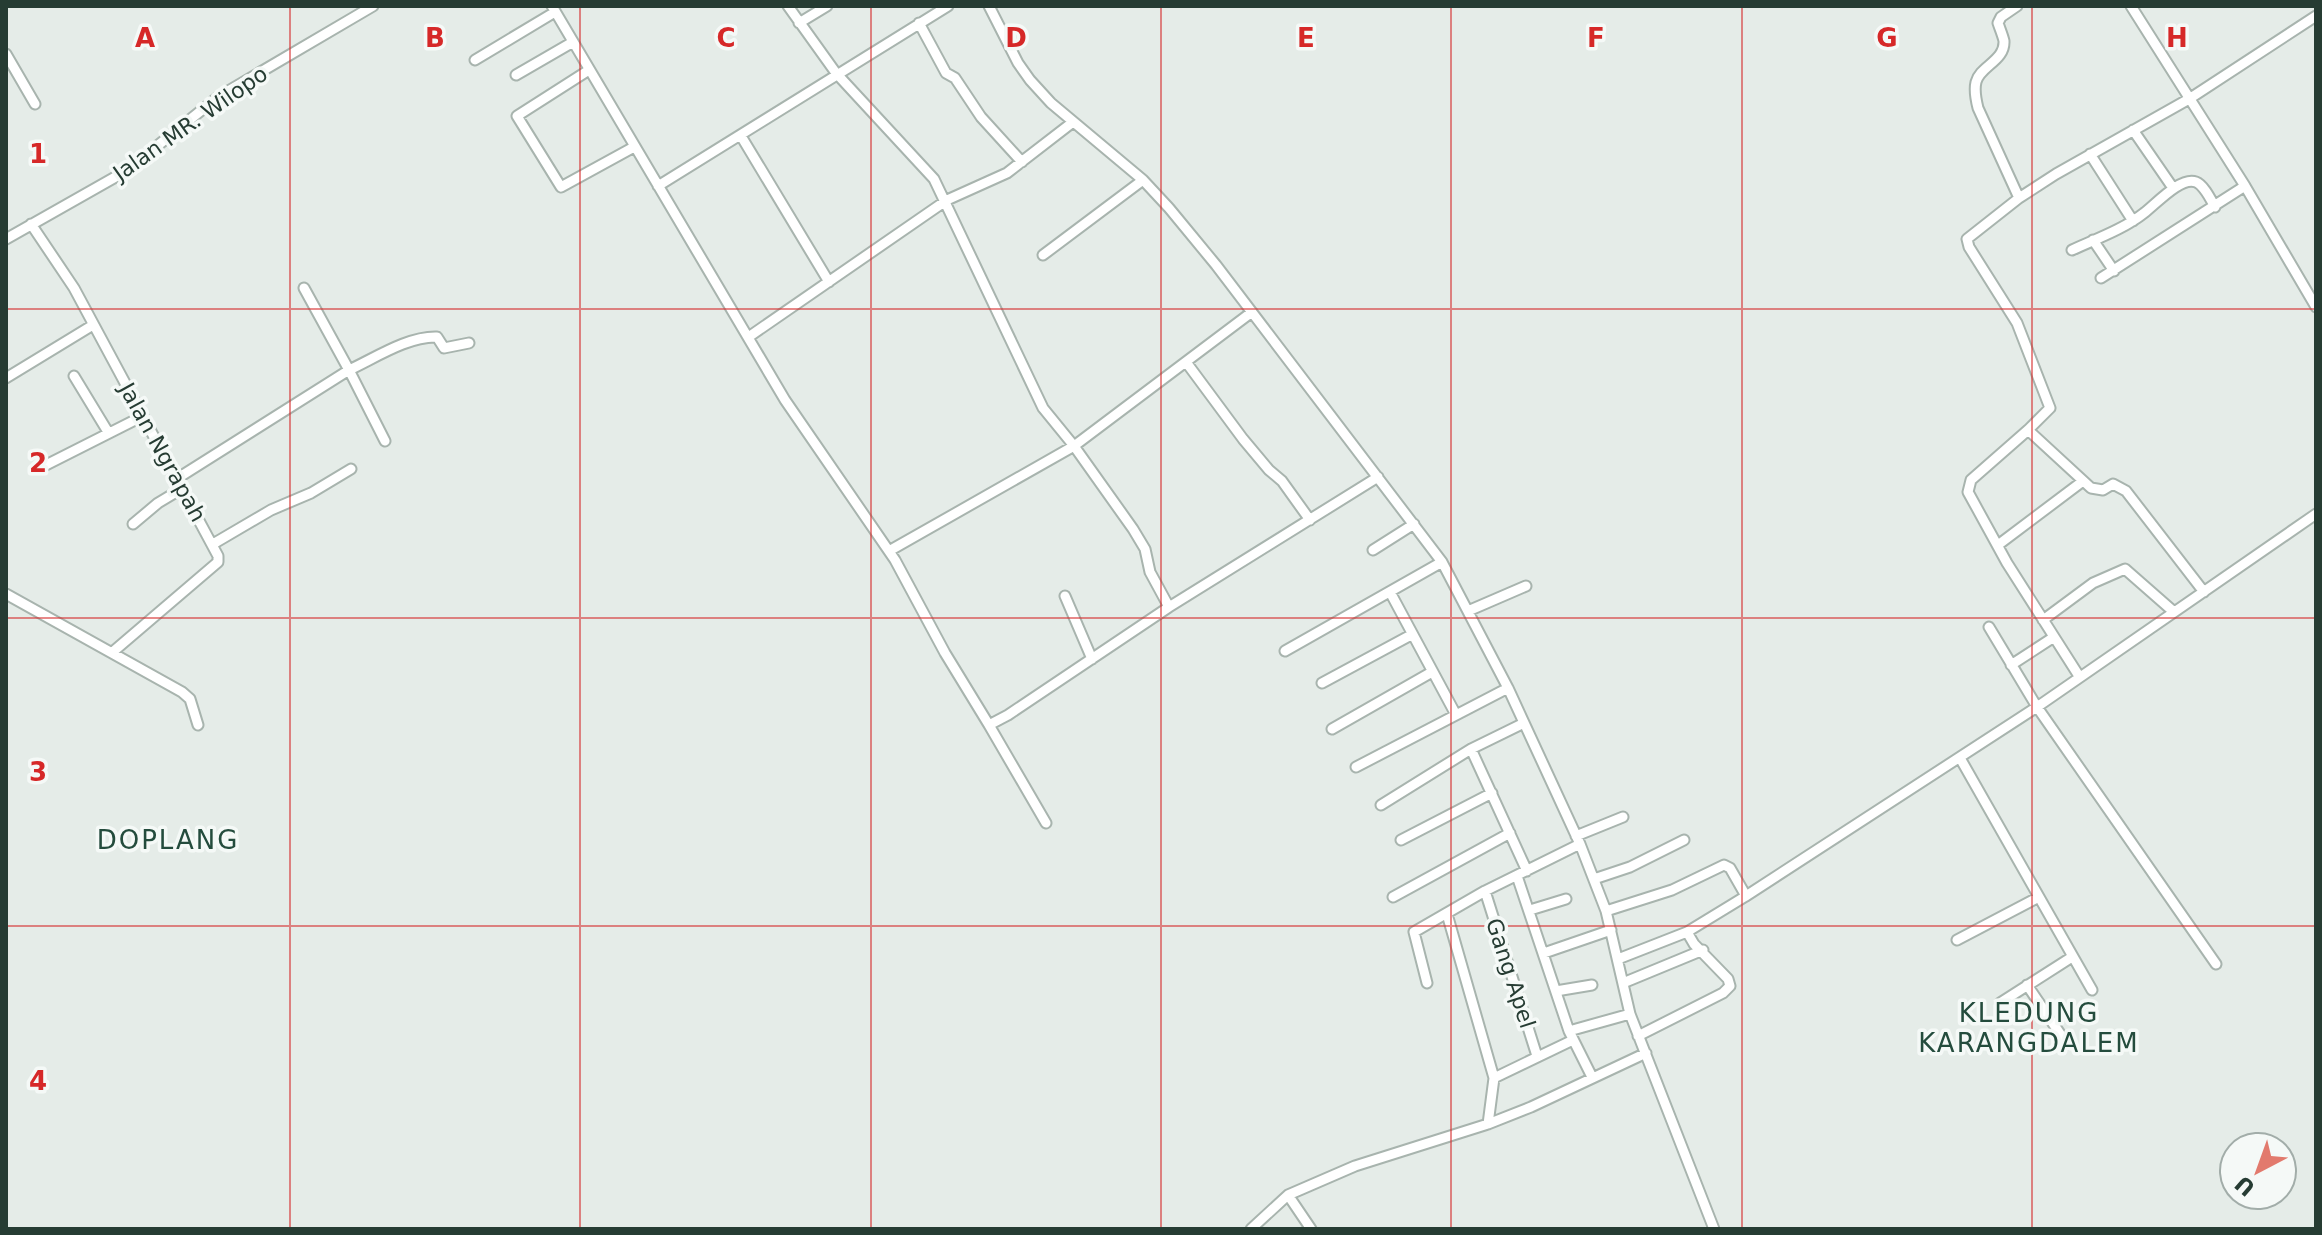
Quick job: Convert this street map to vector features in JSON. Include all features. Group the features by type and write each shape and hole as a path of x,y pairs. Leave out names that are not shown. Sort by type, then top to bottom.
{"street":[{"name":"Jalan MR. Wilopo","path":"6,239 126,171 218,97 373,6"},
{"path":"788,6 836,73 934,179 947,200 1034,392 1133,529 1145,549 1150,572 1169,607"},
{"path":"799,23 827,6"},
{"path":"658,186 948,6"},
{"path":"989,6 1018,63 1051,103 1143,180 1216,265 1442,562 1508,688 1594,879 1606,911 1630,1014 1714,1229"},
{"path":"2017,6 2001,17 1998,23 2004,43 2001,54 1981,73 1976,82 1976,96 1978,108 2019,198"},
{"path":"2131,6 2245,186 2316,307"},
{"path":"475,60 553,9 750,336 785,400 889,551 1046,823"},
{"path":"2079,676 2007,563 1968,492 1968,484 2028,430 2046,412 2049,404 2017,323 1967,243 1972,233 2019,198 2189,99 2316,16"},
{"path":"919,23 946,73 955,78 981,117 1022,162"},
{"path":"516,75 573,42"},
{"path":"6,54 35,104"},
{"path":"589,70 517,116 561,187 634,147"},
{"path":"750,336 947,200 1002,176 1073,122"},
{"path":"2133,130 2173,188"},
{"path":"741,136 829,282"},
{"path":"2090,154 2133,221"},
{"path":"1043,255 1143,180"},
{"path":"2072,250 2133,221 2173,188 2187,182 2195,181 2215,207"},
{"path":"2101,278 2245,186"},
{"name":"Jalan Ngrapah","path":"31,224 74,288 213,544 218,562 115,650 115,654"},
{"path":"2093,240 2114,271"},
{"path":"304,288 385,441"},
{"path":"889,551 1074,446 1252,312"},
{"path":"6,378 93,325"},
{"path":"178,478 349,370 403,345 432,336 444,348 469,343"},
{"path":"1186,362 1243,439 1282,481 1310,520"},
{"path":"74,376 108,432"},
{"path":"44,466 143,416"},
{"path":"2028,430 2097,490 2113,484 2126,491 2204,592"},
{"path":"213,544 351,469"},
{"path":"989,725 1169,607 1378,477"},
{"path":"1998,545 2083,481"},
{"path":"133,524 183,488"},
{"path":"1618,959 1687,932 1746,896 2037,707 2316,514"},
{"path":"1373,550 1414,524"},
{"path":"1285,651 1442,562"},
{"path":"2043,620 2093,583 2125,569 2174,612"},
{"path":"1468,611 1526,586"},
{"path":"1390,592 1455,713"},
{"path":"6,594 187,696 198,725"},
{"path":"1065,596 1092,659"},
{"path":"1989,627 2037,707 2216,964"},
{"path":"1322,683 1411,635"},
{"path":"2011,665 2054,637"},
{"path":"1332,729 1432,672"},
{"path":"1356,767 1508,688"},
{"path":"1381,805 1471,749 1524,723"},
{"path":"1471,749 1510,833 1556,991 1571,1035 1592,1077"},
{"path":"1960,758 2092,990"},
{"path":"1401,840 1492,793"},
{"path":"1427,983 1414,933 1623,817"},
{"path":"1393,897 1510,833"},
{"path":"1594,879 1630,867 1684,840"},
{"path":"1606,911 1672,890 1724,865 1730,868 1746,896"},
{"name":"Gang Apel","path":"1485,891 1537,1056"},
{"path":"1957,940 2037,898"},
{"path":"1530,910 1566,899"},
{"path":"1447,914 1494,1078 1488,1124"},
{"path":"1544,953 1611,930"},
{"path":"1638,1036 1723,993 1730,986 1728,979 1694,944 1687,932"},
{"path":"1623,983 1703,950"},
{"path":"2000,1003 2072,957"},
{"path":"1556,991 1592,985"},
{"path":"2027,985 2067,1044"},
{"path":"1494,1078 1571,1035 1630,1014"},
{"path":"1251,1229 1288,1195 1355,1166 1488,1124 1531,1107 1646,1053"},
{"path":"1288,1195 1311,1229"}],"district":[{"name":"DOPLANG","path":"168,840"},
{"name":"KLEDUNG KARANGDALEM","path":"2029,1028"}]}
